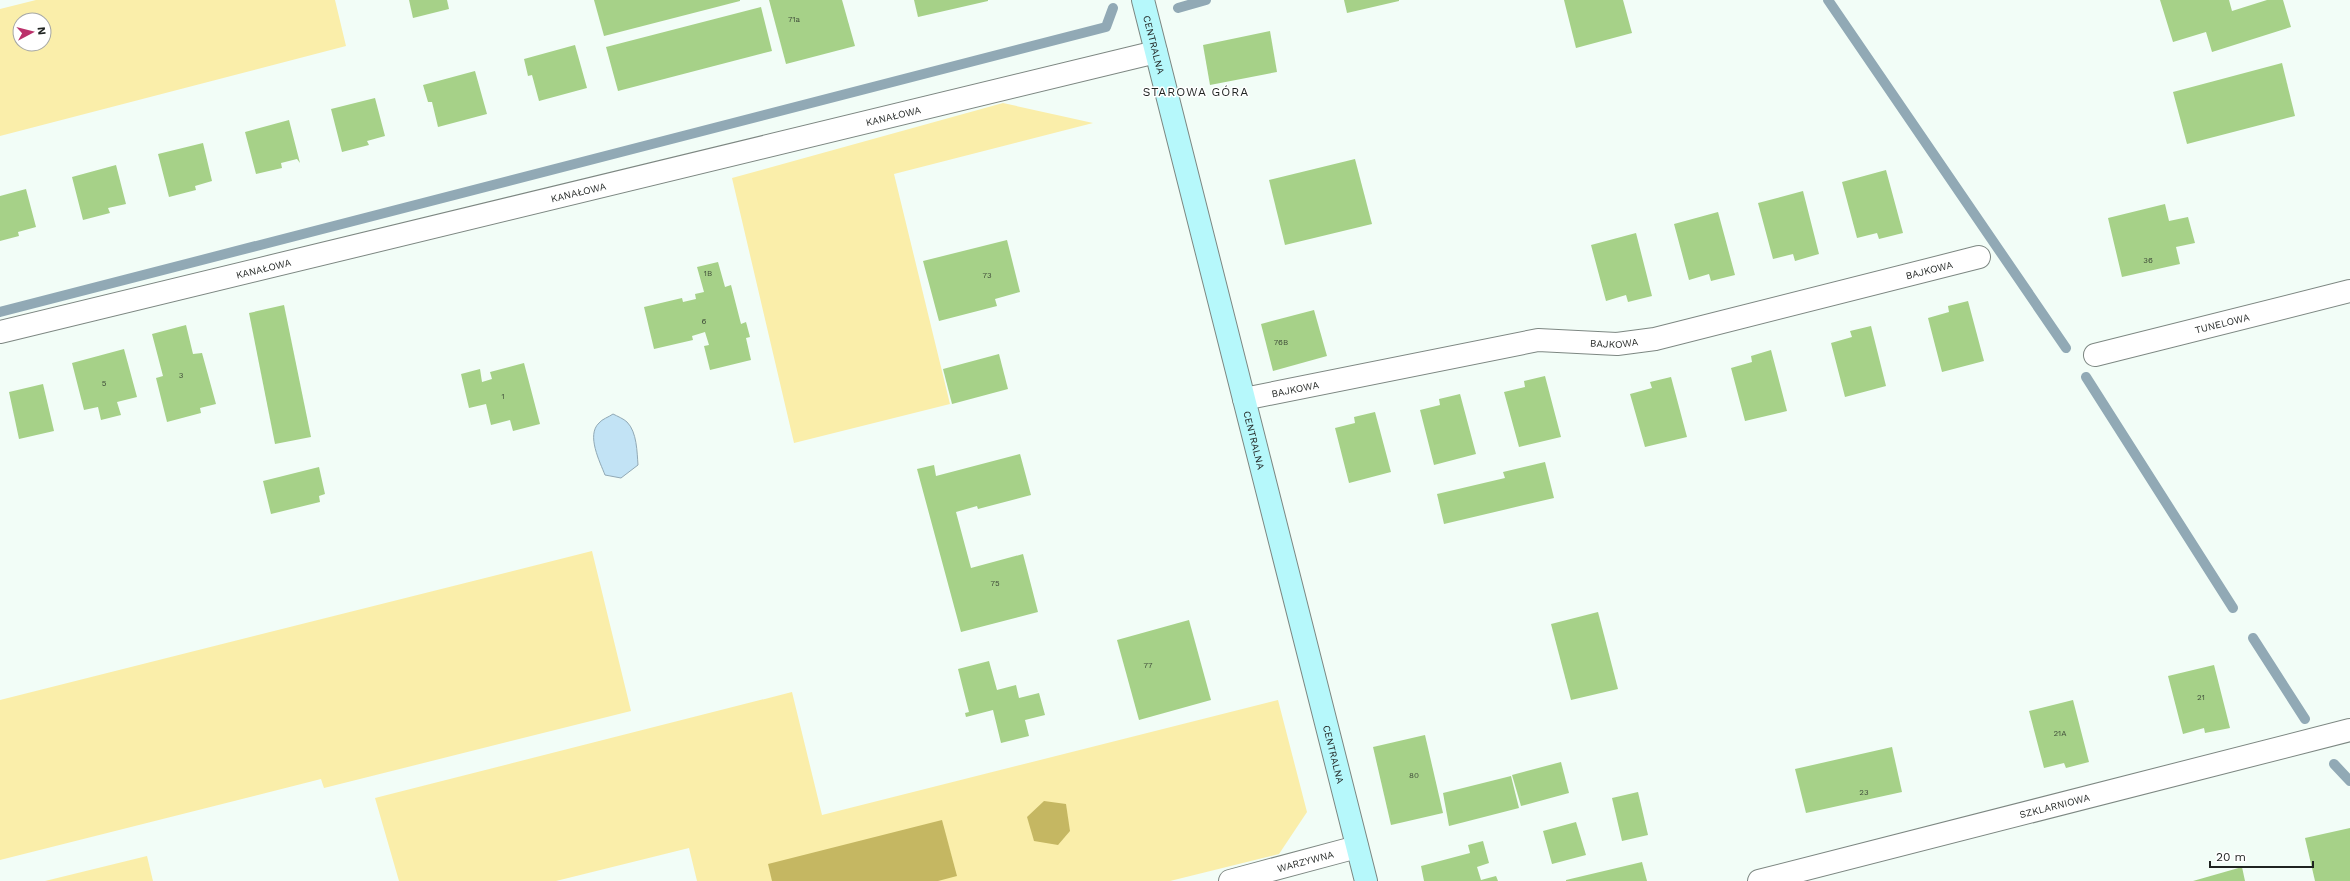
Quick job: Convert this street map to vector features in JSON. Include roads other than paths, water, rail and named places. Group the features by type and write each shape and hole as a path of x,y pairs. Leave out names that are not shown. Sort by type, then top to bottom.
{"street":[{"name":"CENTRALNA","path":"1143,0 1366,881"},
{"name":"KANAŁOWA","path":"0,332 1156,52"},
{"name":"BAJKOWA","path":"1244,399 1538,340 1617,344 1655,339 1978,257"},
{"name":"TUNELOWA","path":"2095,355 2350,291"},
{"name":"SZKLARNIOWA","path":"1759,881 2350,730"},
{"name":"WARZYWNA","path":"1230,881 1357,847"}],"water":[{"path":"613,414 626,421 630,426 635,437 637,448 638,465 621,478 605,475 597,456 594,441 595,428 600,422"}],"waterway":[{"path":"1178,8 1206,0"},
{"path":"1828,0 2066,348"},
{"path":"0,312 1106,27 1113,8"},
{"path":"2086,377 2233,608"},
{"path":"2253,638 2305,719"},
{"path":"2334,764 2350,781"}],"district":[{"name":"STAROWA GÓRA","path":"1196,92"}]}
